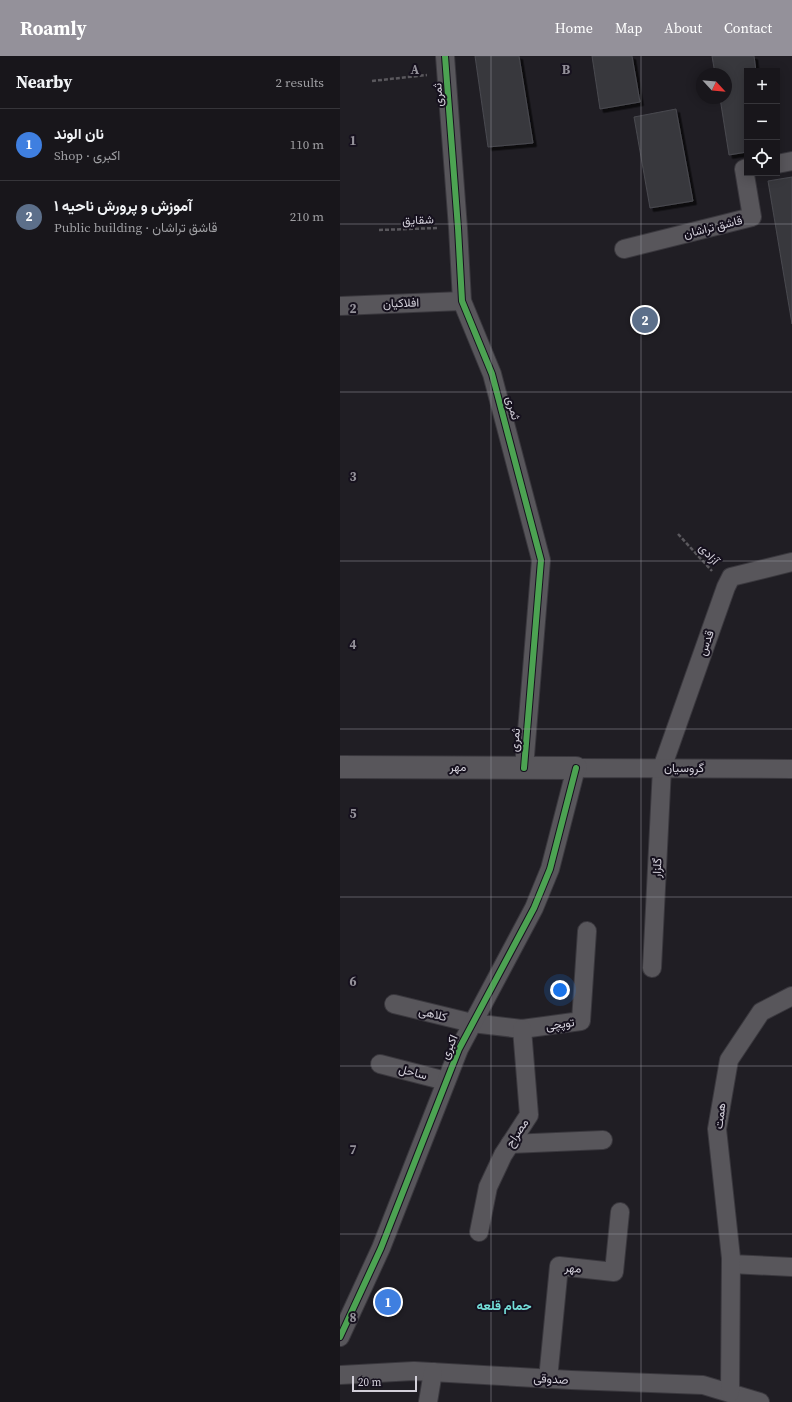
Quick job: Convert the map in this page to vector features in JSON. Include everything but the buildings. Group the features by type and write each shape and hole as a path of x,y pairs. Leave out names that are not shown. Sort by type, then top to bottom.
{"street":[{"name":"ثمری","path":"446,64 462,301 492,374 541,560 524,768"},
{"path":"780,163 792,161"},
{"name":"قاشق تراشان","path":"624,249 752,217 745,176"},
{"name":"افلاکیان","path":"340,306 462,301"},
{"name":"قدس","path":"662,768 726,587 731,577 792,562"},
{"name":"مهر","path":"340,767 576,768"},
{"name":"گروسیان","path":"576,768 792,769"},
{"name":"اکبری","path":"340,1337 381,1248 459,1048 534,908 550,869 576,768"},
{"name":"گلزار","path":"652,968 662,768"},
{"name":"توپچی","path":"472,1023 522,1029 581,1022 587,931"},
{"name":"همت","path":"730,1393 731,1264 717,1129 728,1060 761,1012 792,996"},
{"name":"کلاهی","path":"394,1004 472,1023"},
{"name":"مصراح","path":"479,1232 488,1187 503,1155 529,1115 522,1029"},
{"name":"ساحل","path":"380,1064 446,1081"},
{"path":"510,1144 603,1140"},
{"name":"مهر","path":"548,1378 559,1266 614,1272 620,1212"},
{"path":"731,1264 792,1267"},
{"name":"صدوقی","path":"340,1375 414,1371 704,1385 760,1402"},
{"path":"428,1402 433,1372"}],"path":[{"path":"372,81 446,64"}],"cycle path":[{"path":"445,56 462,301 492,374 541,560 524,768"},
{"path":"340,1337 381,1248 459,1049 534,908 550,869 576,768"}],"place":[{"name":"آموزش و پرورش ناحیه ۱","path":"645,320"},
{"name":"نان الوند","path":"388,1302"}],"district":[{"name":"حمام قلعه","path":"504,1305"}]}
